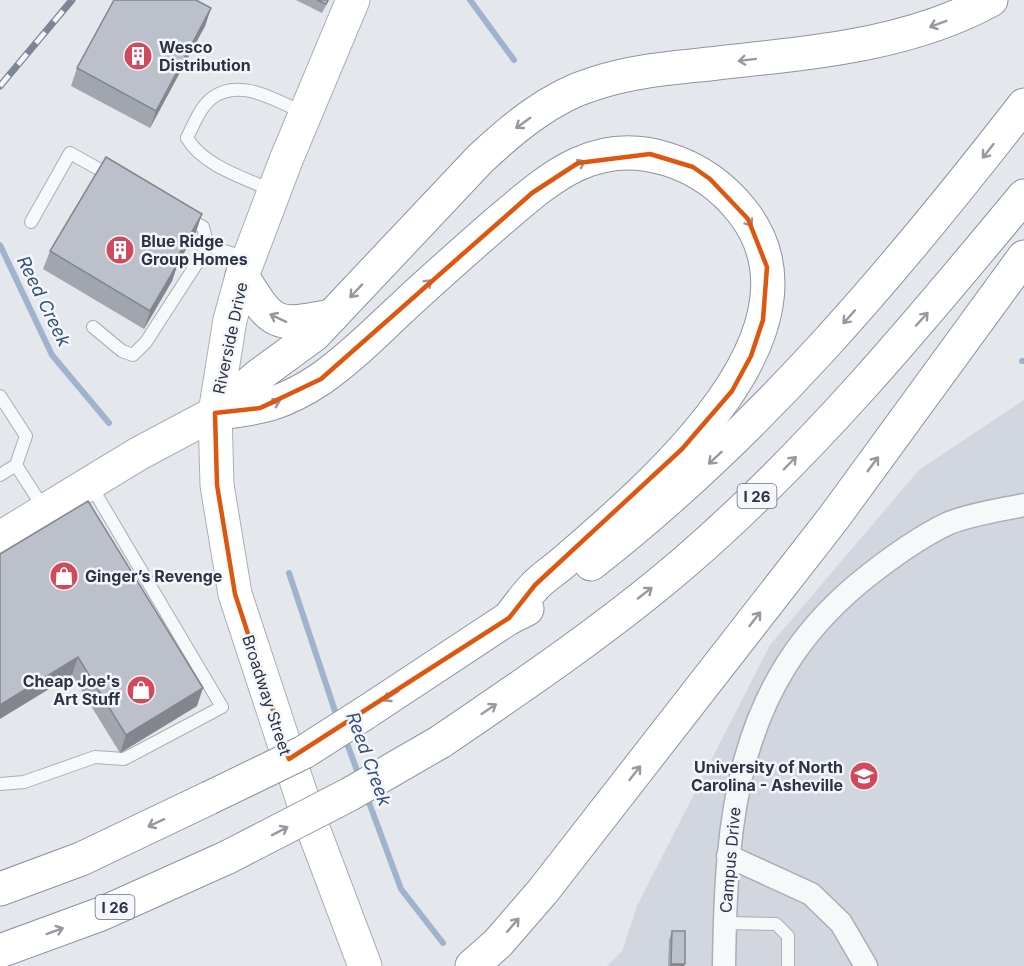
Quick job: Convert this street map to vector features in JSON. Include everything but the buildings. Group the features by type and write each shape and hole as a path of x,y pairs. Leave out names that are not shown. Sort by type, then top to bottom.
{"main road":[{"name":"Riverside Drive","path":"0,538 89,483 214,413 225,343 246,267 273,191 353,0"},
{"path":"214,413 258,375 314,335 458,181 500,140 550,104 581,89 638,72 854,45 933,27 991,0"},
{"path":"0,889 81,859 304,752 509,618 543,602 648,519 727,447 784,389 885,277 1024,105"},
{"path":"214,413 260,408 293,395 321,379 345,361 439,273 532,193 578,163 601,157 650,154 693,168 710,179 730,196 748,219 761,243 765,259 767,293 763,320 751,356 732,391 682,449 620,511 535,585 509,618"},
{"name":"I 26","path":"0,951 101,914 228,858 350,794 440,742 576,648 685,562 771,483 920,321 1024,196"},
{"path":"475,964 498,943 543,891 820,535 937,379 1024,257"},
{"path":"246,267 263,310 275,318 293,324 332,316"},
{"name":"Broadway Street","path":"214,413 217,485 235,594 305,807 365,966"}],"street":[{"name":"Campus Drive","path":"724,966 728,856 738,782 756,724 793,652 828,609 887,560 950,523 1024,505"},
{"path":"728,856 811,894 841,923 866,966"}],"lane":[{"path":"273,191 205,158 192,147 187,138 212,99 234,89 261,93 305,114"},
{"path":"31,222 70,153 122,182"},
{"path":"172,210 203,227 208,246 246,267"},
{"path":"93,327 122,351 133,355 146,342 208,246"},
{"path":"0,396 26,436 16,465 0,475"},
{"path":"16,465 45,510"},
{"path":"0,784 24,782 95,757 124,759 222,707 89,483"},
{"path":"725,923 776,924 788,936 788,966"}],"highlighted area":[{"path":"650,154 693,167 710,179 748,219 767,267 763,320 751,356 732,391 682,449 535,585 509,618 289,759 235,594 217,485 215,413 260,408 321,379 532,193 578,163"}],"shaded area":[{"name":"University of North Carolina - Asheville","path":"1024,400 1024,966 607,966 622,951 637,906 770,645 919,470"}],"waterway":[{"path":"470,0 514,60"},
{"name":"Reed Creek","path":"0,245 52,355 109,423"},
{"name":"Reed Creek","path":"289,573 338,720"},
{"name":"Reed Creek","path":"345,738 359,776"},
{"name":"Reed Creek","path":"367,797 401,889 443,943"}],"railway":[{"path":"0,86 72,0"}],"place":[{"name":"Wesco Distribution","path":"138,56"},
{"name":"Blue Ridge Group Homes","path":"120,250"},
{"name":"Ginger’s Revenge","path":"64,576"},
{"name":"Cheap Joe's Art Stuff","path":"141,690"},
{"name":"University of North Carolina - Asheville","path":"864,776"}]}
